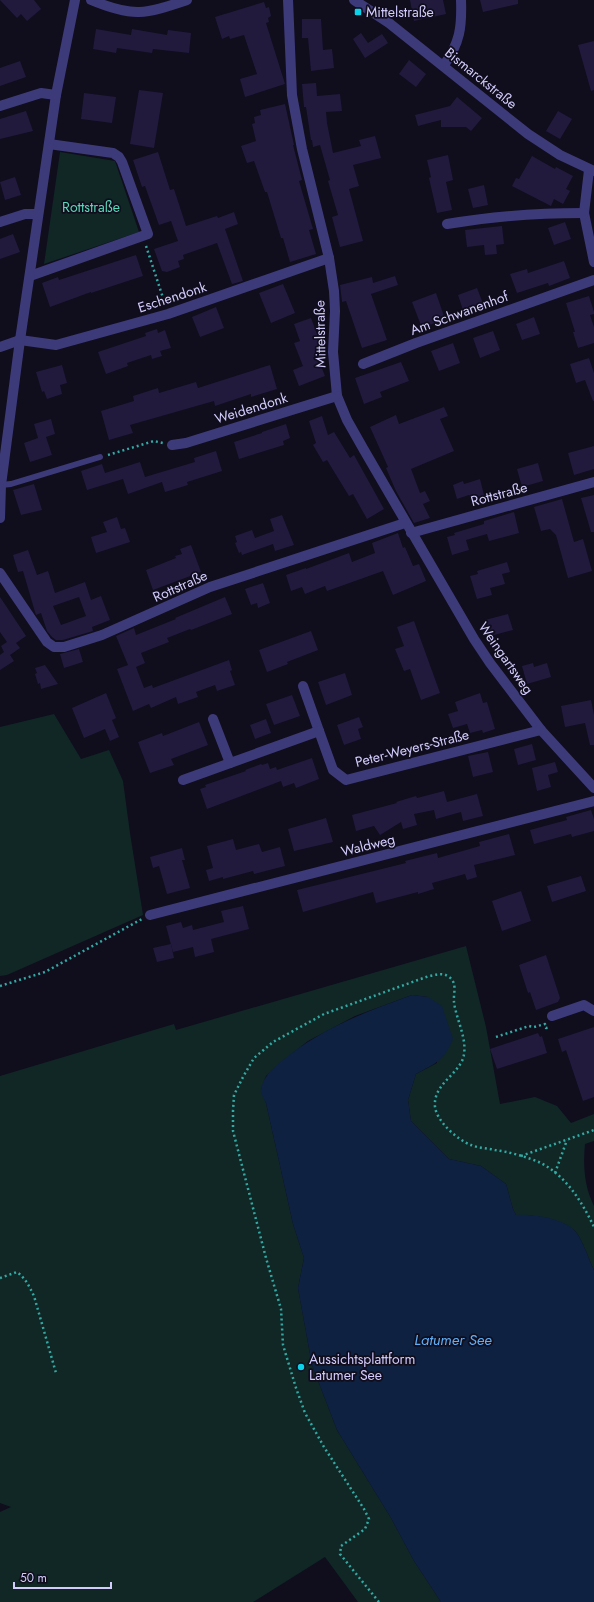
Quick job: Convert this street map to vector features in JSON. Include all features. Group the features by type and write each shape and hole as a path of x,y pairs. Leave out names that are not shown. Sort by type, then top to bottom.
{"street":[{"path":"0,518 1,485 38,214 56,95 75,0"},
{"path":"91,0 111,8 130,13 144,13 187,0"},
{"name":"Mittelstraße","path":"288,0 292,95 302,149 329,258 335,311 333,352 337,396 347,420 411,533"},
{"name":"Bismarckstraße","path":"354,0 389,22 528,134 560,155 591,170"},
{"path":"444,65 453,53 459,35 461,16 460,0"},
{"path":"0,106 41,93 56,95"},
{"path":"30,276 148,234 119,157 113,153 49,144"},
{"path":"591,170 584,213 594,262"},
{"path":"447,224 483,218 539,213 584,213"},
{"path":"0,222 25,214 38,214"},
{"name":"Eschendonk","path":"20,340 56,345 168,314 329,258"},
{"name":"Am Schwanenhof","path":"363,364 416,343 594,280"},
{"path":"0,347 20,340"},
{"name":"Weidendonk","path":"172,445 186,443 337,396"},
{"name":"Rottstraße","path":"411,533 594,482"},
{"name":"Rottstraße","path":"0,573 47,642 54,647 64,647 102,635 210,587 405,523"},
{"name":"Weingartsweg","path":"411,533 474,639 541,730 594,788"},
{"name":"Peter-Weyers-Straße","path":"303,686 333,770 346,780 541,730"},
{"path":"213,719 230,763"},
{"path":"183,780 319,731"},
{"name":"Waldweg","path":"150,915 594,801"},
{"path":"552,1021 584,1005 594,1011"}],"lane":[{"path":"1,485 11,484 100,457"}],"path":[{"path":"148,234 146,244 168,314"},
{"path":"100,457 154,441 172,445"},
{"path":"0,986 45,972 150,915"},
{"path":"378,1602 340,1554 341,1546 365,1529 369,1519 324,1447 305,1413 288,1367 283,1345 281,1309 266,1258 233,1131 232,1112 234,1095 243,1077 254,1058 273,1042 324,1014 429,976 442,974 450,977 455,987 454,1002 461,1026 464,1053 462,1062 440,1087 436,1097 435,1108 443,1124 453,1134 471,1146 520,1156 541,1164 555,1173 565,1182 580,1200 594,1227"},
{"path":"496,1037 529,1026 534,1027 545,1024 546,1028 552,1021"},
{"path":"520,1156 594,1130"},
{"path":"555,1173 567,1140"},
{"path":"0,1278 17,1272 25,1278 34,1296 56,1373"}],"green space":[{"name":"Rottstraße","path":"60,152 115,161 139,232 44,264"},
{"path":"54,714 81,759 109,750 123,781 143,915 7,975 0,976 0,727"},
{"path":"466,946 486,1027 500,1104 535,1097 557,1106 571,1123 594,1114 594,1141 585,1144 584,1160 586,1183 594,1206 594,1270 578,1234 575,1231 556,1220 530,1215 516,1215 506,1184 481,1166 449,1159 411,1121 408,1100 416,1074 437,1063 428,997 412,995 355,1016 308,1041 266,1076 261,1090 266,1103 293,1224 304,1258 298,1288 312,1365 337,1430 391,1518 414,1561 441,1602 358,1602 325,1557 253,1602 0,1602 0,1512 11,1507 0,1503 0,1076 174,1024 176,1030"}],"water":[{"name":"Latumer See","path":"412,995 428,997 442,1006 453,1039 443,1057 439,1061 416,1074 408,1100 411,1121 449,1159 481,1166 506,1184 516,1215 530,1215 555,1220 563,1223 575,1231 578,1234 594,1270 594,1602 441,1602 414,1561 391,1518 337,1430 312,1365 298,1288 304,1258 293,1224 266,1103 261,1089 268,1074 275,1066 317,1036 363,1014"}],"building":[{"path":"0,0 34,0 41,9 27,21 21,14 17,18"},
{"path":"410,0 443,0 446,14 414,21"},
{"path":"480,0 518,0 518,4 483,12"},
{"path":"264,2 266,8 269,7 271,16 268,18 269,22 266,23 285,84 245,97 240,79 257,74 244,35 230,39 229,36 222,39 215,17"},
{"path":"302,19 321,19 323,50 332,49 334,68 311,71 308,38 302,38"},
{"path":"96,29 131,35 132,29 167,35 168,30 191,33 189,53 153,49 152,53 117,48 116,53 93,49"},
{"path":"361,33 368,43 382,34 388,43 365,58 353,39"},
{"path":"594,41 594,90 591,91 578,45"},
{"path":"409,60 426,74 416,87 399,74"},
{"path":"20,61 26,77 0,86 0,68"},
{"path":"316,83 317,96 340,94 342,111 326,112 333,153 361,146 359,140 375,136 381,158 353,165 359,186 349,189 363,241 340,247 332,217 338,215 328,181 330,180 320,145 313,147 306,107 304,107 302,84"},
{"path":"139,90 163,93 154,148 130,144"},
{"path":"84,93 116,97 112,123 81,119"},
{"path":"457,97 482,118 471,131 466,127 441,127 441,120 418,126 415,115 450,106"},
{"path":"285,104 302,180 299,181 313,229 309,230 316,254 290,262 267,192 265,192 254,161 247,163 241,146 256,141 252,124 255,123 254,117 261,115 260,110"},
{"path":"26,111 33,131 0,139 0,119"},
{"path":"558,111 572,119 560,139 546,131"},
{"path":"158,152 170,190 174,189 186,226 217,216 218,218 234,212 238,224 225,229 243,281 232,284 217,243 183,255 184,259 178,261 180,267 167,272 162,271 154,249 178,241 171,221 159,225 145,186 142,187 133,160"},
{"path":"448,155 453,180 446,182 452,210 437,213 429,178 431,177 427,160"},
{"path":"532,156 555,169 556,167 573,176 566,189 570,191 563,204 554,199 551,206 512,186 516,178 519,179"},
{"path":"15,177 21,195 5,200 0,182"},
{"path":"484,185 488,205 473,208 468,189"},
{"path":"565,222 571,239 554,245 548,228"},
{"path":"502,226 504,244 496,245 497,254 485,255 484,245 467,247 465,230"},
{"path":"13,234 20,252 0,259 0,239"},
{"path":"136,255 143,276 91,292 50,307 42,283 58,277 59,280"},
{"path":"564,261 570,278 549,286 548,283 517,293 510,274 527,269 528,273"},
{"path":"395,276 398,285 371,294 387,340 362,348 346,301 342,302 340,285 372,277 373,283"},
{"path":"283,284 295,313 271,323 259,293"},
{"path":"477,288 484,306 464,313 458,295"},
{"path":"436,293 445,319 422,328 412,302"},
{"path":"589,296 594,312 594,314 590,315 594,327 594,343 578,348 573,332 575,332 566,303"},
{"path":"216,307 224,328 200,337 192,317"},
{"path":"534,317 540,334 522,340 516,324"},
{"path":"311,318 322,347 315,351 325,376 299,386 293,370 303,366 294,343 300,341 294,324"},
{"path":"157,329 158,333 165,330 171,348 160,351 162,356 152,359 151,355 127,363 128,366 106,374 98,352 146,336 145,333"},
{"path":"493,331 500,350 480,358 473,338"},
{"path":"453,343 460,363 439,371 431,351"},
{"path":"589,358 594,373 594,401 585,380 576,383 570,364"},
{"path":"401,362 409,381 380,392 382,397 364,404 355,378"},
{"path":"62,365 67,383 60,385 62,394 47,399 44,391 42,392 36,372"},
{"path":"270,365 277,389 251,397 251,394 215,406 214,401 130,425 133,433 109,440 101,411 134,401 133,396 158,388 159,393 196,382 198,388"},
{"path":"444,407 448,416 440,419 454,451 411,469 420,493 425,491 430,501 423,504 430,518 414,523 396,491 386,468 388,467 370,427 396,415 399,424"},
{"path":"322,416 328,435 334,432 350,458 354,455 384,509 367,519 353,494 349,496 327,460 323,462 313,445 316,443 309,421"},
{"path":"51,419 55,434 46,437 52,455 30,462 24,443 38,438 34,424"},
{"path":"286,424 290,438 283,441 284,445 239,459 234,442"},
{"path":"594,446 594,469 574,475 568,453"},
{"path":"216,451 222,471 187,482 188,485 165,492 162,482 128,494 123,479 87,490 81,471 102,464 105,473 140,462 145,477 195,462 194,458"},
{"path":"538,463 543,481 522,487 517,469"},
{"path":"480,479 486,503 472,506 469,495 457,499 453,485 463,481 464,484"},
{"path":"34,484 42,510 21,515 13,490"},
{"path":"594,495 594,532 591,532 581,498"},
{"path":"562,499 574,542 583,539 592,571 568,578 556,535 550,529 541,531 534,507"},
{"path":"514,512 519,533 489,541 487,534 466,540 469,550 452,555 447,537 455,535 454,533 484,524 484,521"},
{"path":"282,515 294,545 275,551 273,544 242,555 241,552 239,553 235,543 237,542 235,536 252,530 255,538 274,531 270,519"},
{"path":"117,517 121,529 125,528 130,542 96,553 91,537 107,532 103,522"},
{"path":"398,533 403,548 405,547 413,566 419,564 426,581 393,595 383,571 327,591 325,586 305,594 302,587 291,591 286,575 349,553 352,562 375,553 372,543"},
{"path":"191,545 201,572 153,590 146,570 176,558 175,556 182,554 180,549"},
{"path":"28,550 37,575 48,571 55,593 85,582 91,600 101,596 110,620 92,627 93,631 63,640 56,640 47,631 41,613 36,615 23,571 18,572 13,555","holes":["79,597 86,616 61,625 53,606"]},
{"path":"507,562 510,572 502,574 505,584 490,588 492,595 477,599 470,576 478,574 477,571"},
{"path":"263,583 270,603 258,608 257,603 251,605 245,589"},
{"path":"0,597 26,636 16,643 20,648 10,655 14,661 0,670 0,655 4,652 1,646 7,642 0,632"},
{"path":"225,597 232,614 167,638 169,642 141,653 145,663 136,667 144,688 152,685 153,688 229,660 232,670 230,671 235,685 217,691 215,685 196,692 198,697 178,704 176,697 151,708 149,704 133,711 117,669 128,665 116,636 134,628 136,635"},
{"path":"508,614 513,630 490,636 485,620"},
{"path":"414,621 440,693 421,700 410,669 404,671 395,649 404,646 397,627"},
{"path":"311,631 318,650 287,662 288,664 267,672 259,650"},
{"path":"79,649 83,662 64,668 60,654"},
{"path":"533,663 534,667 547,663 551,677 527,684 522,666"},
{"path":"45,665 58,684 41,689 40,683 38,684 35,674 37,673 35,668"},
{"path":"345,673 352,695 326,705 318,682"},
{"path":"106,693 116,718 112,720 119,737 110,741 105,729 84,738 72,708"},
{"path":"480,693 483,703 487,702 495,729 483,733 482,730 470,733 467,724 453,728 448,714 458,711 455,702"},
{"path":"292,695 300,716 274,725 266,704"},
{"path":"591,700 594,715 594,745 590,745 585,723 565,727 561,706"},
{"path":"359,717 363,727 358,729 361,739 344,745 337,725"},
{"path":"266,719 271,733 255,739 250,725"},
{"path":"199,722 208,745 171,759 174,765 150,773 138,742 162,733 163,736"},
{"path":"532,744 536,760 518,765 514,749"},
{"path":"488,752 493,772 473,777 468,756"},
{"path":"312,758 319,779 296,788 294,783 283,787 281,781 207,809 200,789 206,787 205,785 246,771 245,770 261,764 268,763 270,769 276,767 277,770"},
{"path":"555,762 558,772 548,775 551,787 537,791 532,768"},
{"path":"444,791 447,802 477,794 483,816 463,821 461,812 436,819 434,810 414,814 417,825 403,829 401,822 380,835 374,826 356,831 352,815 397,803 396,802 416,796 417,798"},
{"path":"591,810 594,819 594,831 572,837 571,834 534,844 530,830 567,820 566,817"},
{"path":"326,818 333,842 294,851 288,829"},
{"path":"509,834 515,855 474,865 477,877 467,880 465,874 432,883 434,889 376,903 373,892 303,912 297,890 406,863 405,861 437,853 438,858 480,846 479,842"},
{"path":"233,839 236,850 259,844 262,852 280,847 285,866 254,874 253,871 209,881 206,870 213,868 207,846"},
{"path":"182,848 185,860 182,860 190,888 167,894 159,866 153,868 150,857"},
{"path":"581,876 586,891 552,902 547,886"},
{"path":"521,891 531,921 502,931 492,901"},
{"path":"243,906 249,929 211,939 214,952 195,957 193,947 173,952 166,926 181,922 183,928 192,925 193,930 224,922 221,911"},
{"path":"171,944 174,958 157,962 153,948"},
{"path":"546,955 560,998 558,1002 536,1010 530,992 528,993 519,965"},
{"path":"594,1027 594,1097 583,1101 566,1050 562,1052 558,1039"},
{"path":"538,1033 540,1037 542,1036 547,1053 497,1069 490,1049"}],"place":[{"name":"Mittelstraße","path":"358,12"},
{"name":"Aussichtsplattform Latumer See","path":"301,1367"}]}
